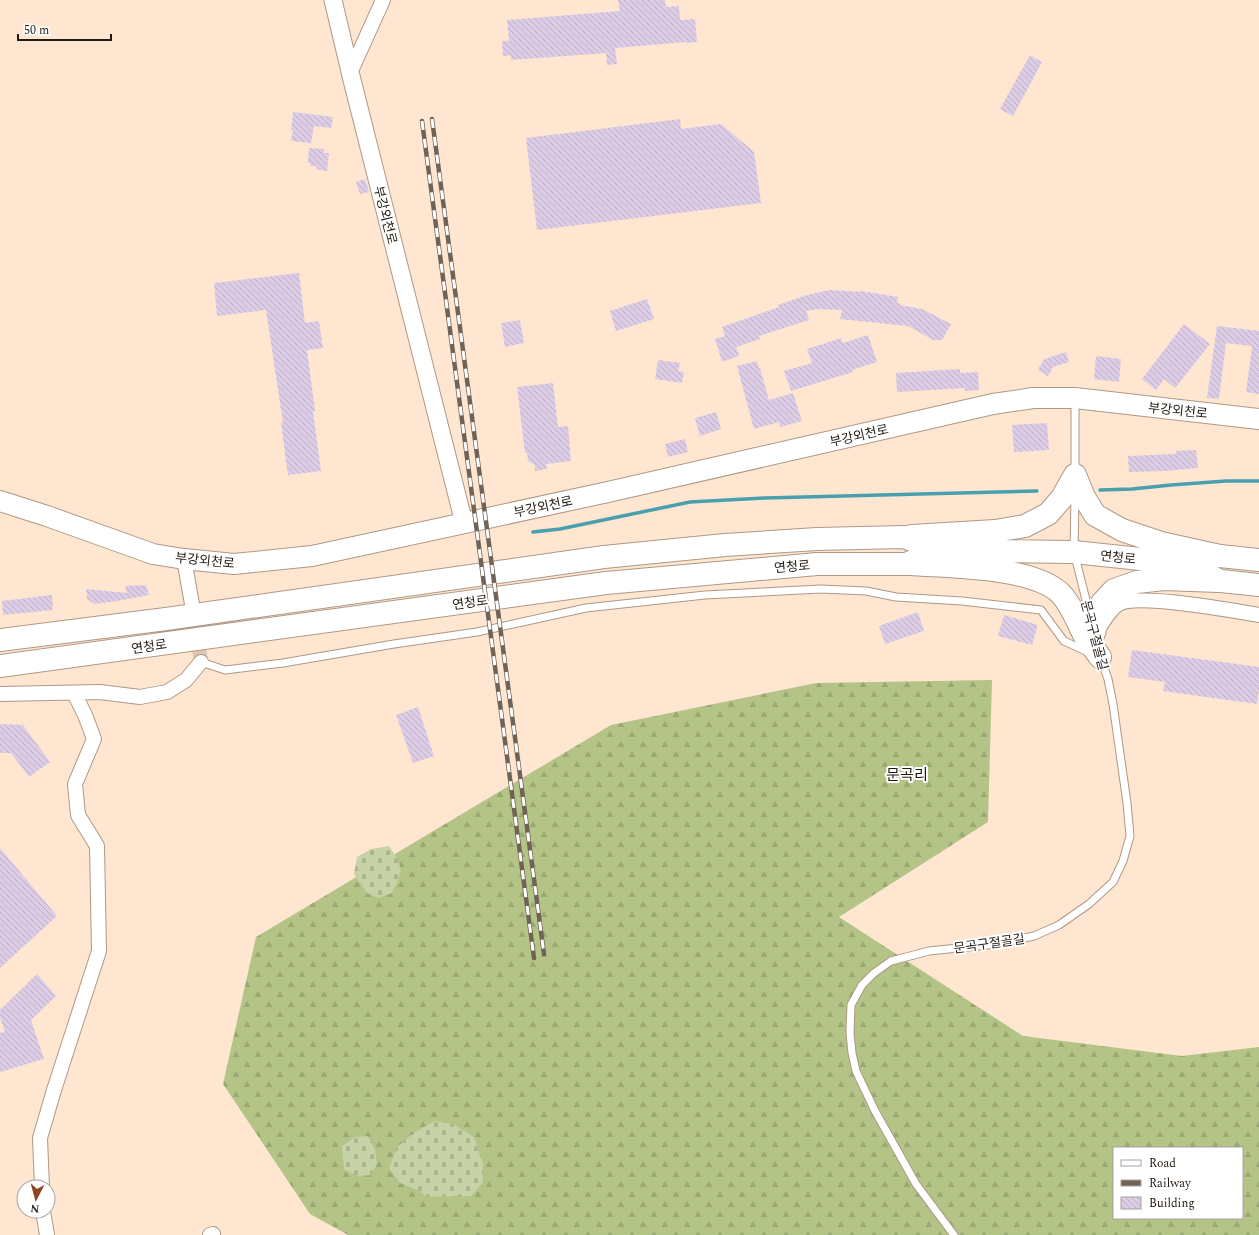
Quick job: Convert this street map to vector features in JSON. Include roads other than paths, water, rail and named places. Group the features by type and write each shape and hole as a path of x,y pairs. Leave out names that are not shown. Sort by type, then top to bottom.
{"main road":[{"name":"부강외천로","path":"0,501 47,516 153,554 234,564 312,556 608,492 993,404 1033,398 1075,398 1259,419"},
{"path":"904,537 995,531 1025,526 1048,514 1062,498 1075,475"},
{"path":"1075,475 1084,497 1095,515 1122,530 1161,542 1220,556"},
{"name":"연청로","path":"0,640 166,619 604,557 725,545 809,539 904,537 938,550 1074,552 1178,563 1220,556 1259,560"},
{"name":"연청로","path":"0,666 606,583 817,564 906,564 938,550"},
{"name":"연청로","path":"1178,563 1221,581 1259,585"},
{"path":"906,564 978,568 1024,575 1045,582 1060,593 1069,605 1085,636 1100,657"},
{"path":"1094,633 1102,603 1114,590 1137,582 1164,579 1221,581"}],"street":[{"name":"부강외천로","path":"333,0 350,73 464,523"},
{"path":"350,73 382,0"},
{"path":"184,559 192,604"},
{"path":"1094,633 1117,604 1132,600 1153,600 1259,615"},
{"path":"0,694 100,692 140,696 168,692 186,680 201,662"},
{"path":"42,1179 40,1138 98,951 96,846 78,815 75,784 94,739 85,715 74,693"},
{"path":"44,1219 47,1235"},
{"path":"210,1235 213,1235"}],"lane":[{"name":"문곡구절골길","path":"954,1235 916,1184 874,1111 856,1071 850,1033 851,1005 862,985 874,973 892,961 929,951 997,944 1034,936 1059,925 1089,904 1113,882 1123,861 1130,836 1127,803 1113,704 1108,679 1100,657 1074,552 1075,398"},
{"path":"201,662 225,670 477,632 586,608 705,595 821,589 866,591 896,597 962,601 1041,610 1064,641 1100,657"}],"waterway":[{"path":"1100,490 1132,489 1226,481 1259,481"},
{"path":"533,532 560,529 690,502 765,498 1037,491"}],"tunnel":[{"path":"193,608 201,662"}],"railway":[{"path":"432,119 544,954"},
{"path":"422,121 534,958"}],"district":[{"name":"문곡리","path":"907,775"}]}
